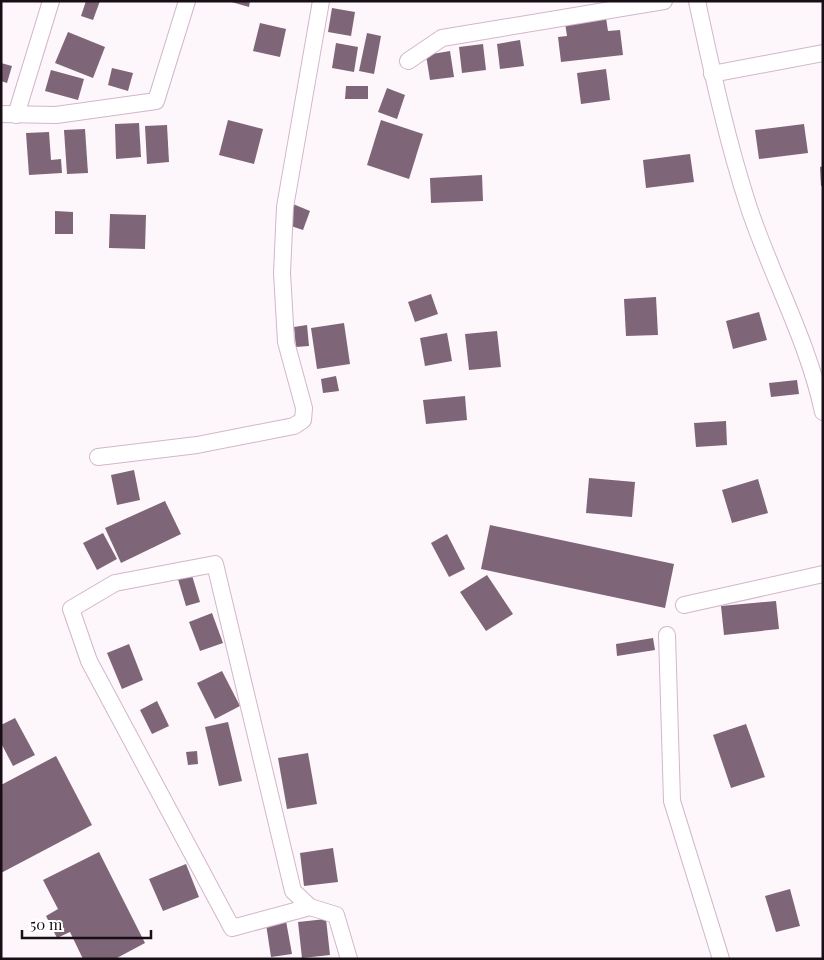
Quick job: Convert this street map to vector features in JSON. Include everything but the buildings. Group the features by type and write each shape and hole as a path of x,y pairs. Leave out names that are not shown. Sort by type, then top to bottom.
{"street":[{"path":"51,1 9,114 56,115 156,101 187,1"},
{"path":"98,456 197,445 294,426 302,420 304,408 286,342 282,264 285,207 321,1"},
{"path":"408,61 442,38 664,1"},
{"path":"697,1 712,74 749,208 803,346 823,412"},
{"path":"712,74 823,53"},
{"path":"310,906 232,928 89,661 72,608 115,583 215,564 294,891 310,906 336,915 349,959"},
{"path":"684,605 823,574"},
{"path":"667,635 672,801 721,959"}]}
